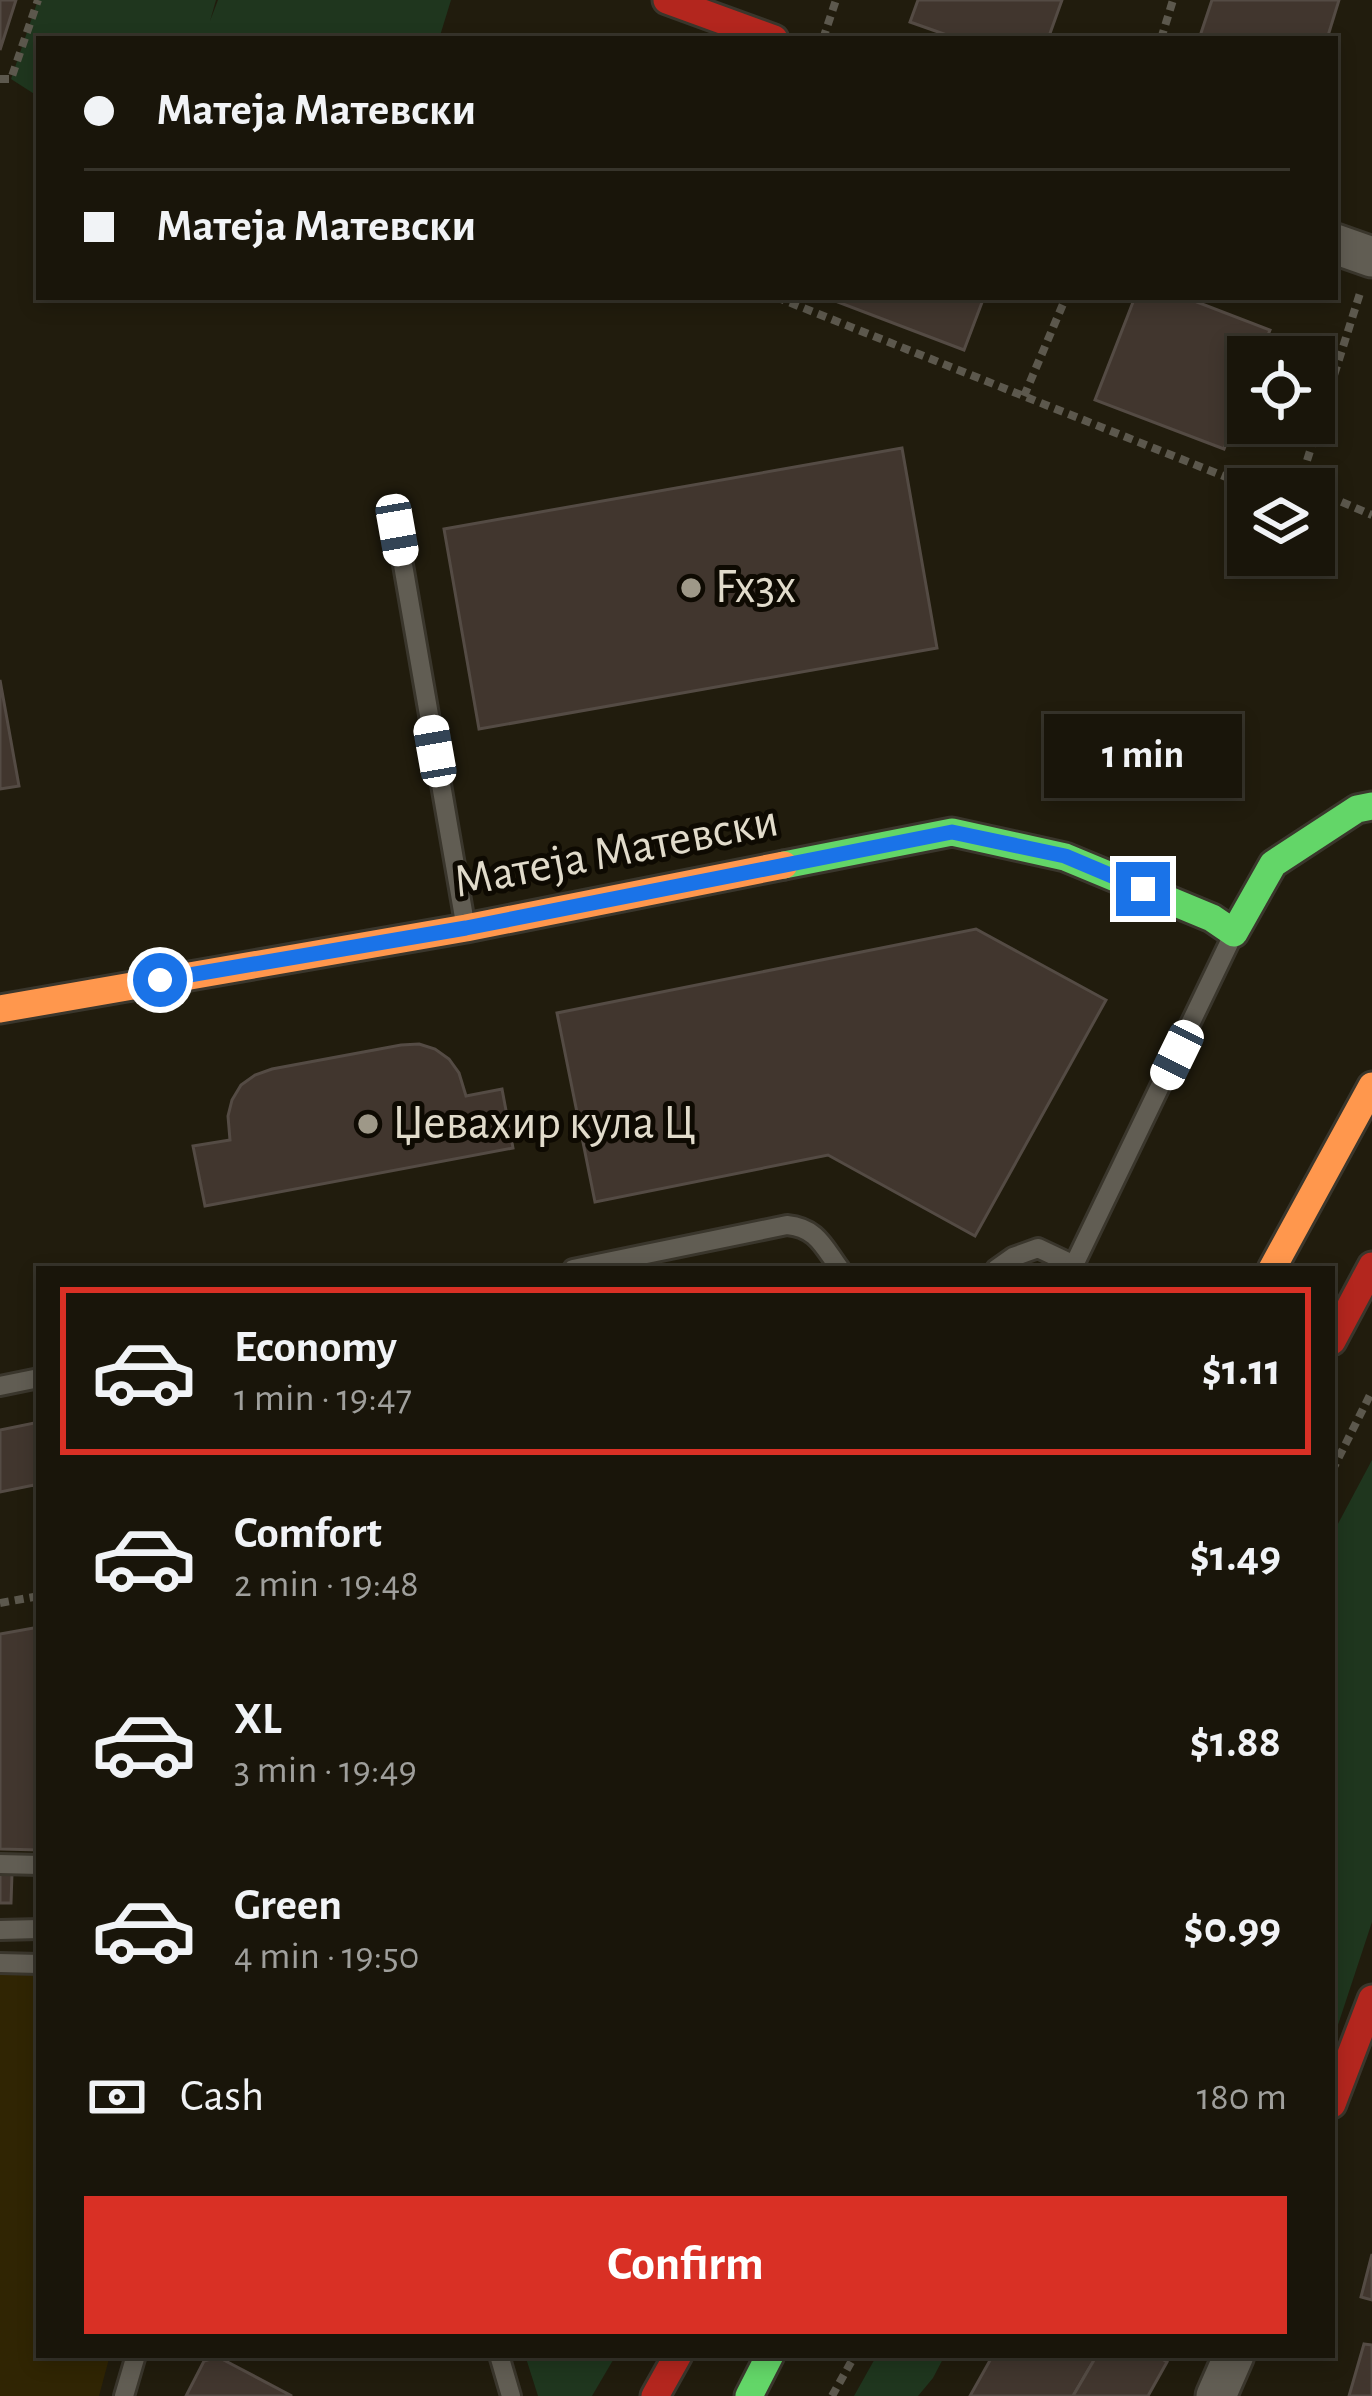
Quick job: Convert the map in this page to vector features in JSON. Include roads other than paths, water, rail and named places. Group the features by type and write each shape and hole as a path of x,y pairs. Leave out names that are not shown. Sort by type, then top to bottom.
{"street":[{"path":"667,0 767,36"},
{"path":"1338,245 1372,257"},
{"path":"1234,933 1273,864 1357,808 1372,806"},
{"name":"Матеја Матевски","path":"0,1009 466,928 952,832 1065,856 1212,918 1234,933"},
{"path":"1274,1266 1372,1086"},
{"path":"1335,1335 1372,1266"},
{"path":"1335,2096 1372,1999"},
{"path":"655,2396 675,2358"},
{"path":"748,2396 768,2358"},
{"path":"1216,2396 1233,2358"}],"lane":[{"path":"397,530 466,928"},
{"path":"1073,1266 1234,933"},
{"path":"588,1266 787,1225 805,1227 838,1266"},
{"path":"1000,1266 1038,1248 1071,1266"},
{"path":"0,1386 36,1379"},
{"path":"0,1864 36,1865"},
{"path":"0,1930 36,1929"},
{"path":"0,1963 36,1964"},
{"path":"124,2396 135,2358"},
{"path":"500,2358 511,2396"}],"place":[{"name":"Fx3x","path":"691,588"},
{"name":"Џевахир кула Ц","path":"368,1124"}]}
